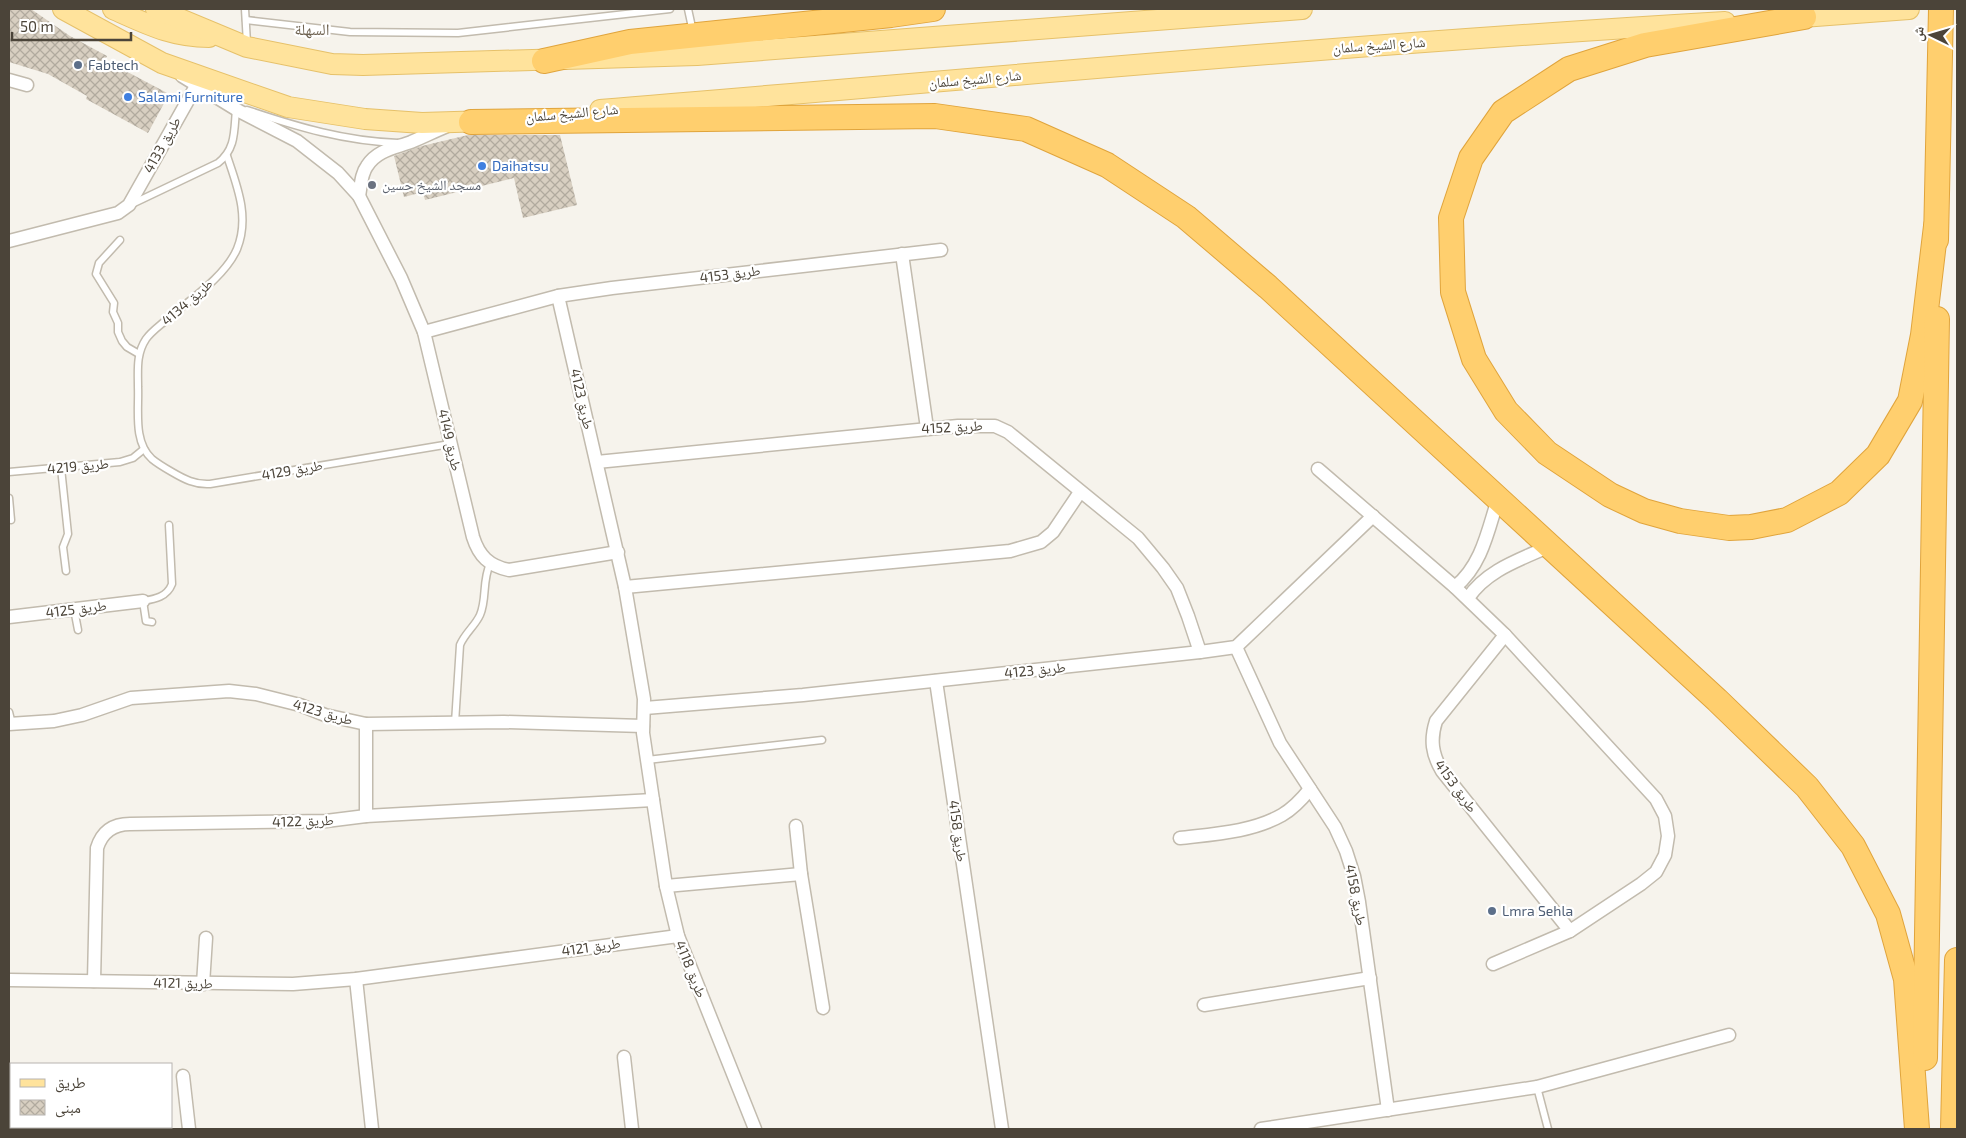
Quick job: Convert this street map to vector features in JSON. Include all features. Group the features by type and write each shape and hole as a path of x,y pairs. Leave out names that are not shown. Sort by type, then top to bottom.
{"highway":[{"path":"544,61 630,42 695,45 933,9"},
{"path":"1923,1129 1937,369 1936,226 1940,9"},
{"path":"1804,17 1644,44 1569,69 1503,112 1470,158 1450,218 1453,292 1474,359 1506,411 1547,453 1610,496 1644,511 1680,521 1729,528 1751,527 1787,520 1839,493 1878,456 1910,401 1923,335 1936,226"},
{"path":"463,122 935,116 1026,130 1107,164 1186,217 1268,287 1717,700 1807,787 1853,846 1888,914 1906,980 1917,1129"},
{"path":"1953,1129 1957,960"}],"main road":[{"name":"شارع الشيخ سلمان","path":"63,9 162,63 288,107 365,119 422,123 463,122 1365,46 1908,9"},
{"path":"113,9 171,33 188,37 221,37"},
{"path":"156,9 247,47 332,64 544,61"},
{"path":"695,45 1302,9"}],"street":[{"name":"طريق 4149","path":"162,63 196,86 297,140 338,173 359,196 401,278 424,332 476,548 490,564"},
{"path":"9,80 27,85"},
{"name":"طريق 4133","path":"129,205 196,86"},
{"path":"359,196 362,176 366,166 385,150 463,122"},
{"path":"9,241 118,213 129,205"},
{"name":"طريق 4153","path":"424,332 558,296 612,288 941,250"},
{"path":"902,254 927,428"},
{"name":"طريق 4123","path":"558,296 625,586 645,708 643,726 653,800"},
{"name":"طريق 4152","path":"597,462 927,428 995,426 1008,432 1138,538 1163,568 1176,588 1200,652"},
{"path":"1318,469 1468,598 1506,634 1656,799 1665,816 1668,836 1665,854 1656,872 1570,931 1493,964"},
{"path":"625,586 1026,548 1041,542 1053,532 1080,492"},
{"path":"1455,587 1464,579 1478,560 1498,499"},
{"path":"1236,647 1373,516"},
{"path":"1468,598 1474,589 1491,574 1550,546"},
{"path":"490,564 509,570 618,552"},
{"name":"طريق 4125","path":"9,617 143,601"},
{"name":"طريق 4153","path":"1506,634 1436,721 1432,734 1432,747 1442,771 1570,931"},
{"name":"طريق 4123","path":"645,708 803,695 1236,647"},
{"name":"طريق 4158","path":"1236,647 1269,722 1292,762 1335,827 1346,851 1358,902 1388,1110"},
{"name":"طريق 4158","path":"936,681 1002,1129"},
{"name":"طريق 4123","path":"10,720 54,721 82,715 131,698 229,691 256,694 300,705 325,715 366,724 504,722 643,726"},
{"path":"366,724 366,816"},
{"path":"1180,838 1226,832 1281,815 1296,805 1310,789"},
{"name":"طريق 4122","path":"94,981 97,848 99,841 109,830 122,824 326,821 366,816 653,800"},
{"name":"طريق 4118","path":"653,800 666,886 678,936 755,1129"},
{"path":"796,826 801,874 823,1008"},
{"path":"666,886 801,874"},
{"name":"طريق 4121","path":"9,980 293,984 356,979 678,936"},
{"path":"203,984 206,938"},
{"path":"1204,1005 1370,978"},
{"path":"356,979 372,1129"},
{"path":"1261,1129 1537,1087 1728,1036"},
{"path":"624,1057 632,1129"},
{"path":"183,1076 189,1129"}],"lane":[{"path":"245,9 247,47"},
{"path":"246,20 350,32 458,33 667,9"},
{"path":"688,9 695,45"},
{"path":"129,205 218,163 227,156 233,144 230,105 317,132 381,142 408,143"},
{"name":"طريق 4134","path":"144,449 139,431 139,354 148,336 226,267 241,236 242,211 240,195 227,156"},
{"path":"120,240 99,263 96,274 114,303 113,312 118,322 118,332 122,342 139,354"},
{"name":"طريق 4129","path":"144,449 152,459 181,477 192,483 204,485 450,444"},
{"name":"طريق 4219","path":"9,472 127,461 144,449"},
{"path":"61,468 68,534 63,547 66,571"},
{"path":"9,498 11,520"},
{"path":"152,622 146,621 143,601 162,596 170,589 172,578 169,524"},
{"path":"454,723 460,645 480,615 485,575 490,564"},
{"path":"74,609 78,630"},
{"path":"647,760 822,740"},
{"path":"1537,1087 1548,1129"}],"building":[{"path":"9,9 31,9 70,36 107,56 105,60 169,94 148,133 86,99 87,96 48,74 9,62"},
{"name":"Daihatsu","path":"468,135 560,135 577,205 523,218 514,178 425,200 423,192 404,197 394,156 422,146"}],"place":[{"name":"Fabtech","path":"78,65"},
{"name":"Salami Furniture","path":"128,97"},
{"name":"Daihatsu","path":"482,166"},
{"name":"مسجد الشيخ حسين","path":"372,185"},
{"name":"Lmra Sehla","path":"1492,911"}],"district":[{"name":"السهلة","path":"312,29"}]}
